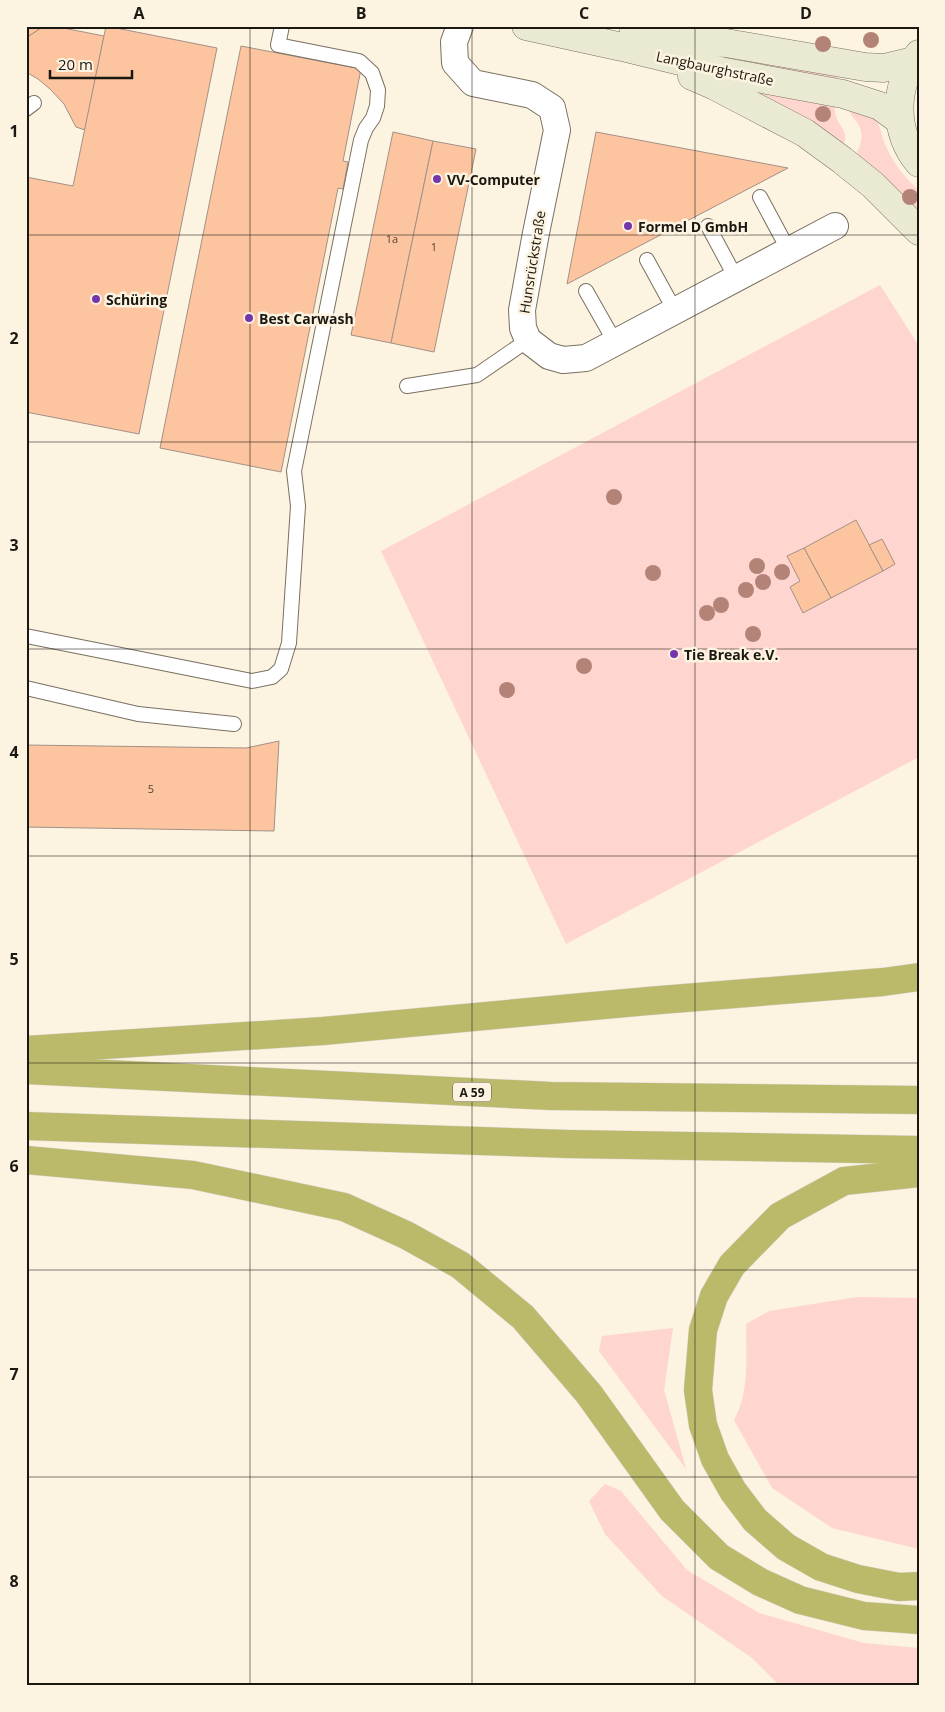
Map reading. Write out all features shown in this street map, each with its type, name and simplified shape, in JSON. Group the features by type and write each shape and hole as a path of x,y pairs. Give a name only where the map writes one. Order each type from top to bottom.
{"highway":[{"path":"26,1050 323,1032 658,1000 919,979"},
{"name":"A 59","path":"26,1070 551,1096 919,1100"},
{"path":"26,1126 568,1144 919,1150"},
{"path":"26,1160 193,1175 344,1207 406,1235 460,1265 522,1317 589,1394 672,1510 719,1557 760,1582 800,1600 864,1616 919,1620"},
{"path":"919,1173 844,1181 780,1216 732,1265 714,1296 703,1330 698,1390 703,1425 715,1459 733,1491 761,1526 786,1547 821,1567 858,1579 899,1587 919,1586"}],"main road":[{"name":"Langbaurghstraße","path":"526,26 618,37 726,43 864,67 884,68 916,57"},
{"name":"Langbaurghstraße","path":"618,37 725,72 843,94 880,106 899,120"},
{"path":"618,37 805,133 872,185 919,231"},
{"path":"916,57 904,79 899,99 899,120 905,142 919,163"}],"street":[{"name":"Hunsrückstraße","path":"460,26 454,42 455,63 473,83 532,95 552,108 556,118 557,130 522,310 523,328 528,340"},
{"path":"528,340 556,359 586,358 835,226"}],"lane":[{"path":"26,636 252,681 272,677 281,668 289,643 298,506 294,471 360,140 377,106 378,90 372,73 359,61 278,45 282,26"},
{"path":"760,197 789,251"},
{"path":"708,226 736,278"},
{"path":"647,260 674,311"},
{"path":"586,291 616,342"},
{"path":"407,386 477,375 528,340"},
{"path":"26,688 138,714 234,724"}],"shaded area":[{"path":"684,50 838,74 836,85"},
{"path":"755,91 836,102 835,115 845,135 842,146 797,114"},
{"path":"849,110 870,116 877,122 894,162 908,180 919,190 919,217 855,156 861,143 861,130"},
{"name":"Tie Break e.V.","path":"880,285 919,346 919,757 566,944 381,551"},
{"path":"857,1297 919,1298 919,1549 832,1528 772,1488 734,1420 743,1397 745,1385 746,1324 769,1311"},
{"path":"673,1328 664,1390 686,1469 599,1351 602,1336"},
{"path":"605,1484 621,1491 687,1570 759,1613 864,1643 919,1648 919,1686 780,1686 752,1658 662,1596 605,1534 589,1501"}],"building":[{"path":"26,26 44,26 26,38"},
{"path":"44,26 104,36 85,130 76,127 64,104 50,89 26,72 26,38"},
{"name":"Schüring","path":"106,26 217,48 139,434 26,412 26,177 73,186"},
{"name":"Best Carwash","path":"241,46 361,69 343,161 348,162 343,189 338,188 281,472 160,448"},
{"path":"393,132 433,141 391,343 351,335"},
{"name":"Formel D GmbH","path":"596,132 788,168 567,284"},
{"path":"433,141 476,149 434,352 391,343"},
{"path":"856,520 883,571 831,598 804,548"},
{"path":"882,539 895,564 883,571 869,545"},
{"path":"804,548 831,598 803,613 790,587 800,581 787,556"},
{"path":"279,741 274,831 26,827 26,745 246,748"}],"place":[{"name":"VV-Computer","path":"437,179"},
{"name":"Formel D GmbH","path":"628,226"},
{"name":"Schüring","path":"96,299"},
{"name":"Best Carwash","path":"249,318"},
{"name":"Tie Break e.V.","path":"674,654"}]}
